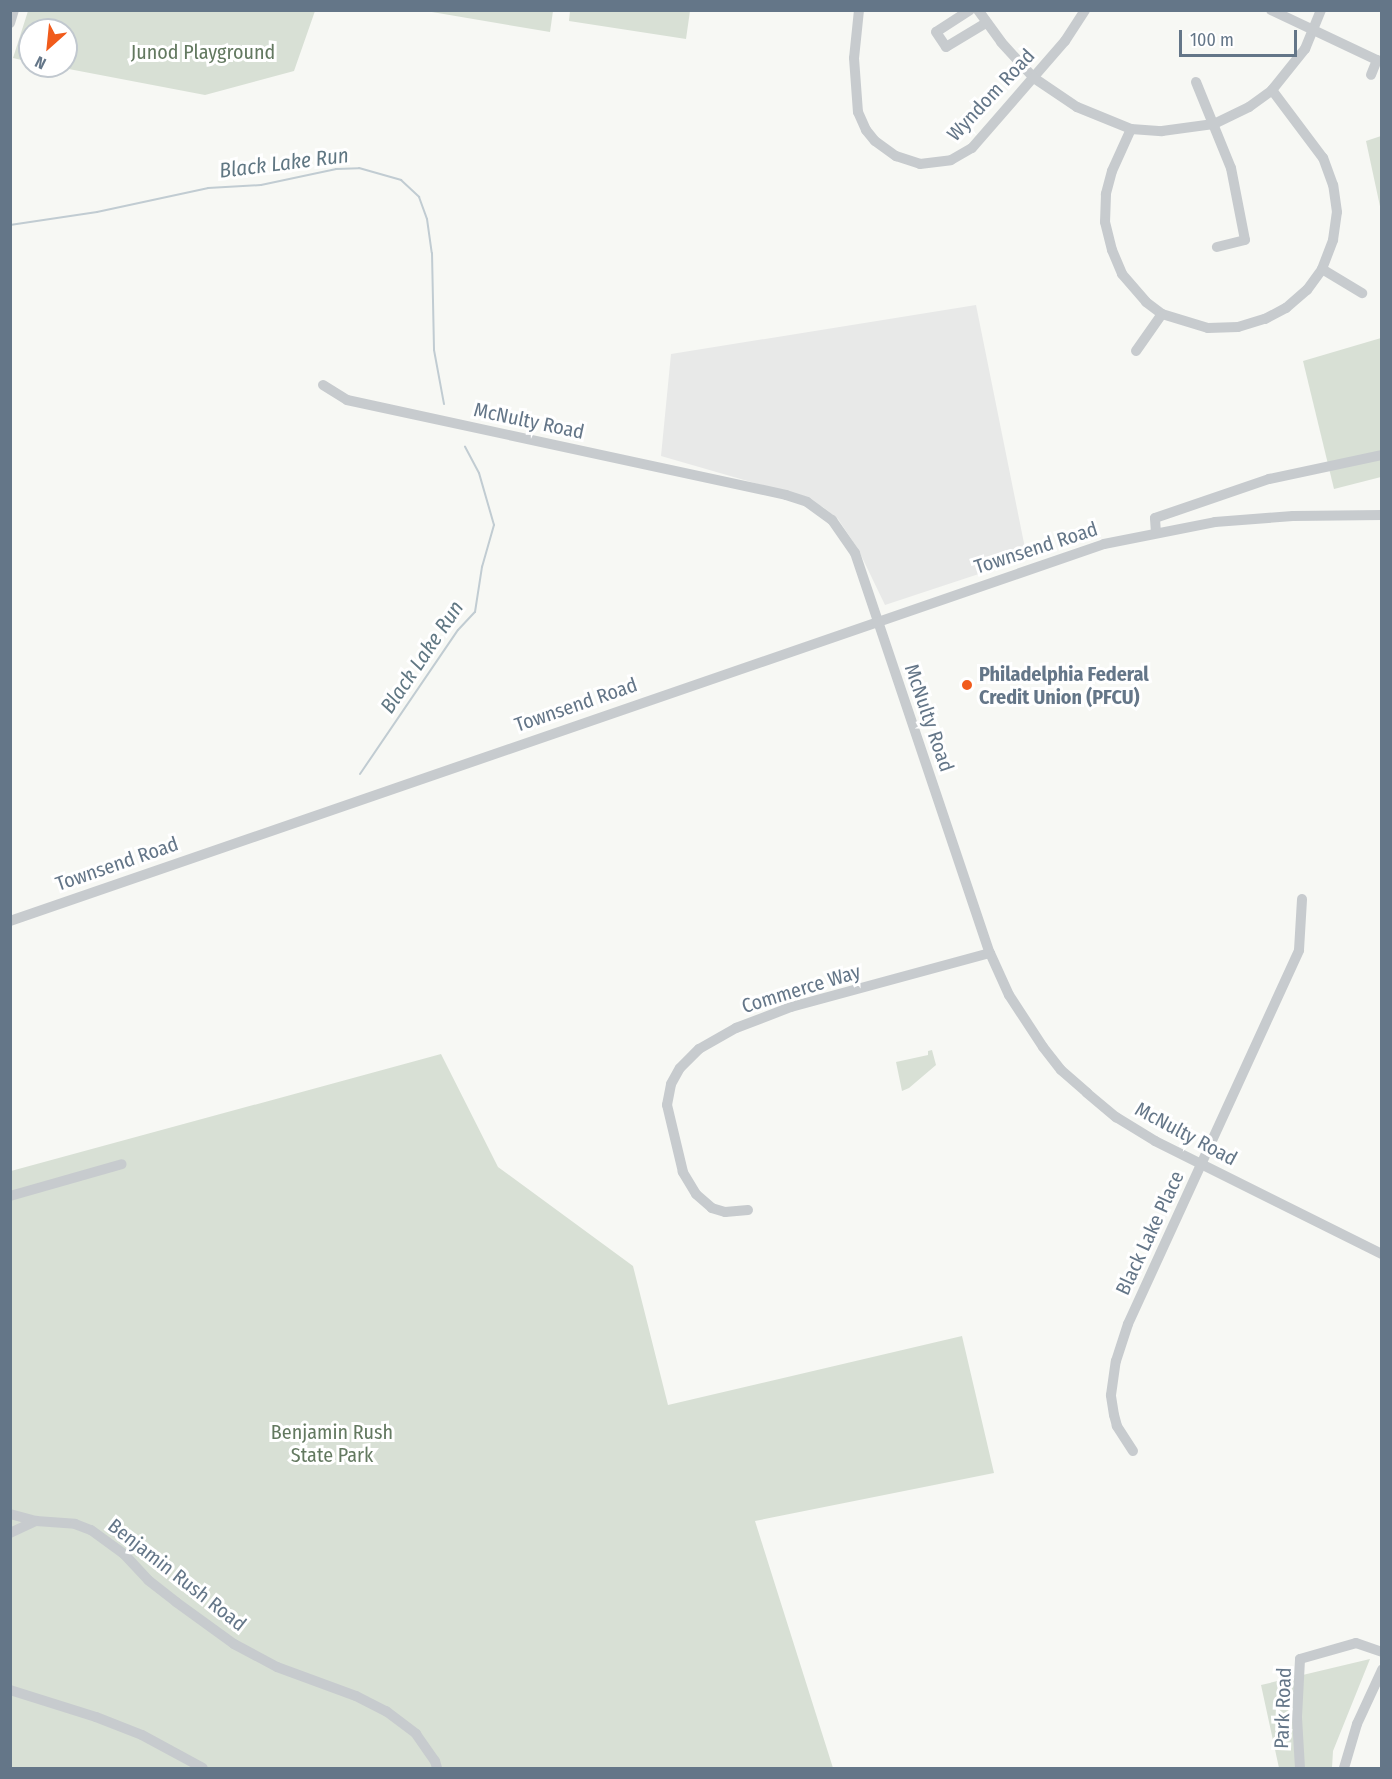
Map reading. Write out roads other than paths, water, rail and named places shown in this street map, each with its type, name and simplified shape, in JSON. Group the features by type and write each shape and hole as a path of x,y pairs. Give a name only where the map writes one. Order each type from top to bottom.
{"street":[{"path":"10,23 14,10"},
{"name":"Wyndom Road","path":"859,10 854,58 858,112 871,137 896,156 921,164 951,160 972,148 1070,35 1085,10"},
{"path":"970,10 936,32 946,47 986,23"},
{"path":"978,10 986,23 1034,78 1077,107 1131,129 1162,131 1214,124 1249,107 1272,90 1294,66 1314,31 1321,10"},
{"path":"1271,10 1377,60 1371,75"},
{"path":"1196,81 1231,168 1245,240 1217,247"},
{"path":"1131,129 1112,171 1106,194 1104,222 1122,274 1146,303 1162,314 1208,328 1238,327 1265,319 1286,308 1307,290 1322,269 1333,240 1337,212 1333,185 1323,158 1272,90"},
{"path":"1322,269 1362,293"},
{"path":"1136,351 1162,314"},
{"name":"McNulty Road","path":"323,385 340,398 355,402 699,476 807,502 832,520 855,553 876,621 990,953 1009,995 1061,1070 1116,1117 1155,1141 1382,1254"},
{"path":"1156,533 1155,518 1269,479 1382,455"},
{"name":"Townsend Road","path":"10,921 1104,544 1237,520 1382,514"},
{"name":"Black Lake Place","path":"1133,1451 1117,1426 1114,1415 1111,1395 1116,1361 1128,1324 1299,950 1302,899"},
{"name":"Commerce Way","path":"748,1210 725,1212 712,1208 696,1194 683,1172 667,1105 671,1084 680,1068 699,1048 736,1028 791,1007 990,953"},
{"path":"10,1196 122,1164"},
{"name":"Benjamin Rush Road","path":"10,1514 36,1521 75,1524 91,1530 124,1554 148,1580 234,1644 277,1667 356,1696 386,1711 416,1734 435,1761 437,1768"},
{"name":"Benjamin Rush Road","path":"10,1533 36,1521"},
{"name":"Park Road","path":"1300,1768 1297,1717 1300,1659 1356,1643 1382,1652"},
{"path":"1344,1768 1357,1724 1382,1670"},
{"path":"10,1690 96,1717 142,1735 203,1768"}],"waterway":[{"name":"Black Lake Run","path":"10,225 97,212 208,188 261,185 336,169 359,168 401,180 419,197 427,219 432,253 434,350 444,404"},
{"name":"Black Lake Run","path":"360,774 458,630 475,612 482,567 494,525 479,473 465,447"}],"place":[{"name":"Philadelphia Federal Credit Union (PFCU)","path":"967,685"}],"park label":[{"name":"Junod Playground","path":"203,52"},
{"name":"Benjamin Rush State Park","path":"332,1444"}]}
